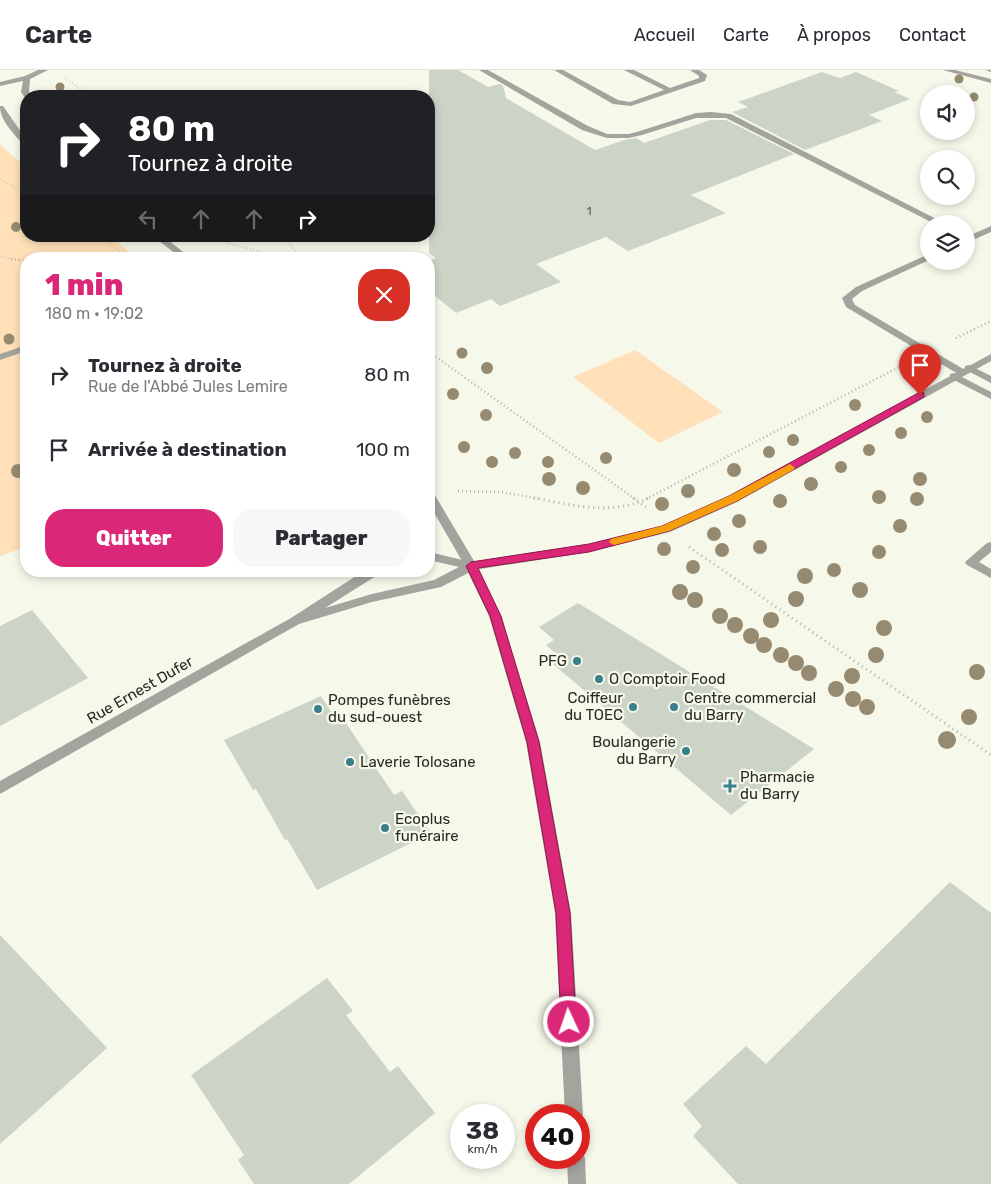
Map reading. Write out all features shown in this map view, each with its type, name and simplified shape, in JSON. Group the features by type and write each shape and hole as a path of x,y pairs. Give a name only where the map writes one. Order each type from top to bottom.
{"street":[{"path":"0,84 27,78 44,70"},
{"path":"483,70 584,128 600,135 614,137 633,135 690,115 703,113 728,116 924,215"},
{"path":"558,70 616,102 631,104 702,79 703,74 694,70"},
{"path":"628,70 671,91"},
{"path":"948,70 991,80"},
{"path":"26,90 27,78"},
{"path":"0,108 20,136"},
{"path":"975,235 991,229"},
{"path":"165,242 179,252"},
{"path":"920,261 859,289 846,298 851,307 962,372 991,396"},
{"path":"0,357 20,350"},
{"path":"435,557 471,566 589,548 666,529 733,499 991,357"},
{"path":"962,372 991,380"},
{"path":"435,505 471,566 496,616 533,742 563,913 573,1104"},
{"path":"991,546 971,562 991,574"},
{"name":"Rue Ernest Dufer","path":"296,620 372,598 437,584 471,566"},
{"name":"Rue Ernest Dufer","path":"0,788 296,620 364,577"},
{"path":"576,1169 577,1184"}],"path":[{"path":"59,74 82,90"},
{"path":"0,179 20,191"},
{"path":"108,242 120,252"},
{"path":"227,243 261,252"},
{"path":"0,257 20,260"},
{"path":"457,491 500,492 590,508 617,507 641,502 991,320"},
{"path":"435,356 641,502"},
{"path":"684,544 991,755"}],"shaded area":[{"path":"0,145 20,162 20,242 117,242 129,252 20,252 20,549 0,556"},
{"path":"635,350 723,412 659,443 573,377"}],"building":[{"path":"429,70 458,70 488,87 500,84 503,86 506,98 595,150 636,138 644,143 710,120 726,120 794,154 691,195 726,213 628,251 606,237 536,264 561,282 500,306 491,299 456,313 435,296 436,258 435,252 429,252 429,242 435,242 435,90 429,90"},
{"path":"822,72 840,78 856,72 899,91 894,92 910,99 869,115 882,121 805,150 732,112 748,107 738,102"},
{"name":"Centre commercial du Barry","path":"578,603 814,749 731,815 553,664 562,659 546,645 554,640 539,627"},
{"path":"32,610 88,678 0,726 0,626"},
{"path":"321,696 332,713 338,711 394,795 402,791 431,833 317,890 287,839 285,840 256,789 253,790 224,740"},
{"path":"950,882 991,913 991,1184 738,1184 693,1136 702,1126 683,1104 746,1046 766,1064"},
{"path":"0,935 107,1048 0,1144"},
{"path":"327,978 353,1011 346,1015 390,1072 398,1066 435,1113 349,1184 254,1184 238,1160 244,1155 191,1075"}],"slow traffic":[{"path":"614,542 666,529 733,499 790,468"}],"place":[{"name":"PFG","path":"577,661"},
{"name":"O Comptoir Food","path":"599,679"},
{"name":"Coiffeur du TOEC","path":"633,707"},
{"name":"Centre commercial du Barry","path":"674,707"},
{"name":"Pompes funèbres du sud-ouest","path":"318,709"},
{"name":"Boulangerie du Barry","path":"686,751"},
{"name":"Laverie Tolosane","path":"350,762"},
{"name":"Pharmacie du Barry","path":"730,786"},
{"name":"Ecoplus funéraire","path":"385,828"}],"route":[{"path":"569,1022 563,913 533,742 496,616 471,566 589,548 666,529 733,499 920,395"}]}
